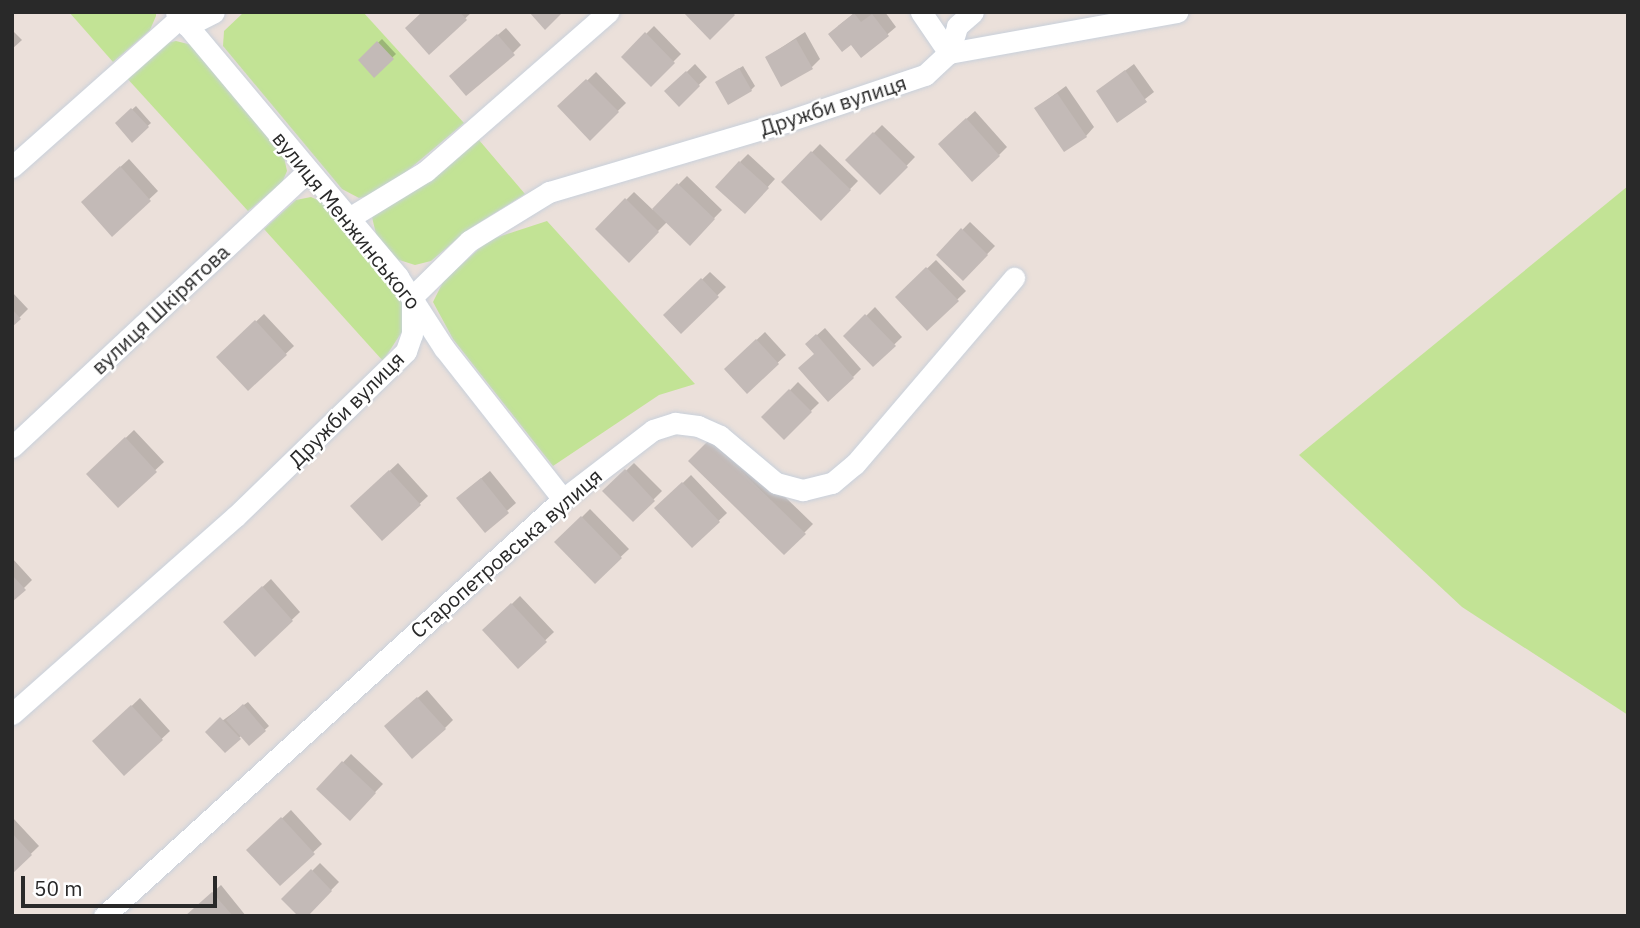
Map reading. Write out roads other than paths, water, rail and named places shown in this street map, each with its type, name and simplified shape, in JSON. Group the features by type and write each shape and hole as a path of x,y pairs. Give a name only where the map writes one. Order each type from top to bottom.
{"street":[{"path":"12,167 181,19 214,12"},
{"path":"349,218 426,171 608,12"},
{"path":"921,12 949,53 1177,12"},
{"name":"Дружби вулиця","path":"12,714 235,517 406,351 412,334 412,297 469,241 549,192 785,122 925,75 949,53 957,26 972,12"},
{"name":"вулиця Менжинського","path":"181,19 412,297 444,348 563,499"},
{"name":"вулиця Шкірятова","path":"12,447 307,172"},
{"name":"Старопетровська вулиця","path":"104,916 563,499 653,430 675,424 698,425 720,436 776,483 803,490 832,484 855,464 1014,278"}]}
